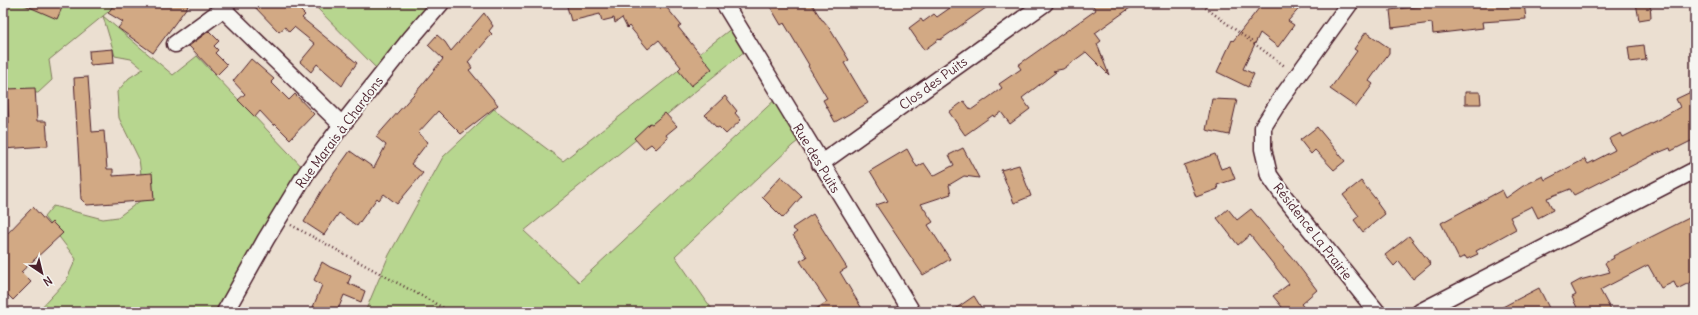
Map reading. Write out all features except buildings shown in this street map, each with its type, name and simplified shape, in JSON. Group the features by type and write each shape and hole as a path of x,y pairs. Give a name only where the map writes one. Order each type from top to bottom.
{"street":[{"name":"Rue Marais à Chardons","path":"225,312 278,218 307,172 410,38 441,3"},
{"name":"Rue des Puits","path":"724,3 820,164 912,312"},
{"name":"Clos des Puits","path":"820,164 1045,3"},
{"name":"Résidence La Prairie","path":"1350,3 1280,100 1263,127 1263,149 1269,174 1286,199 1376,312"},
{"path":"175,44 226,6 342,125"},
{"path":"1420,312 1695,170"}],"path":[{"path":"1199,3 1298,75"},
{"path":"278,218 380,275 451,312"}],"green space":[{"path":"3,3 119,3 49,60 52,80 38,93 7,91 3,103"},
{"path":"312,3 441,3 382,74"},
{"path":"103,16 173,75 197,56 307,172 225,312 37,312 66,281 76,259 44,217 53,206 103,219 118,217 144,198 139,159 119,118 117,92 129,78 143,69 131,59 115,56"},
{"path":"737,24 751,46 524,231 579,282 780,95 805,136 793,145 675,256 714,312 365,312 389,255 443,157 494,109 563,161"}]}
